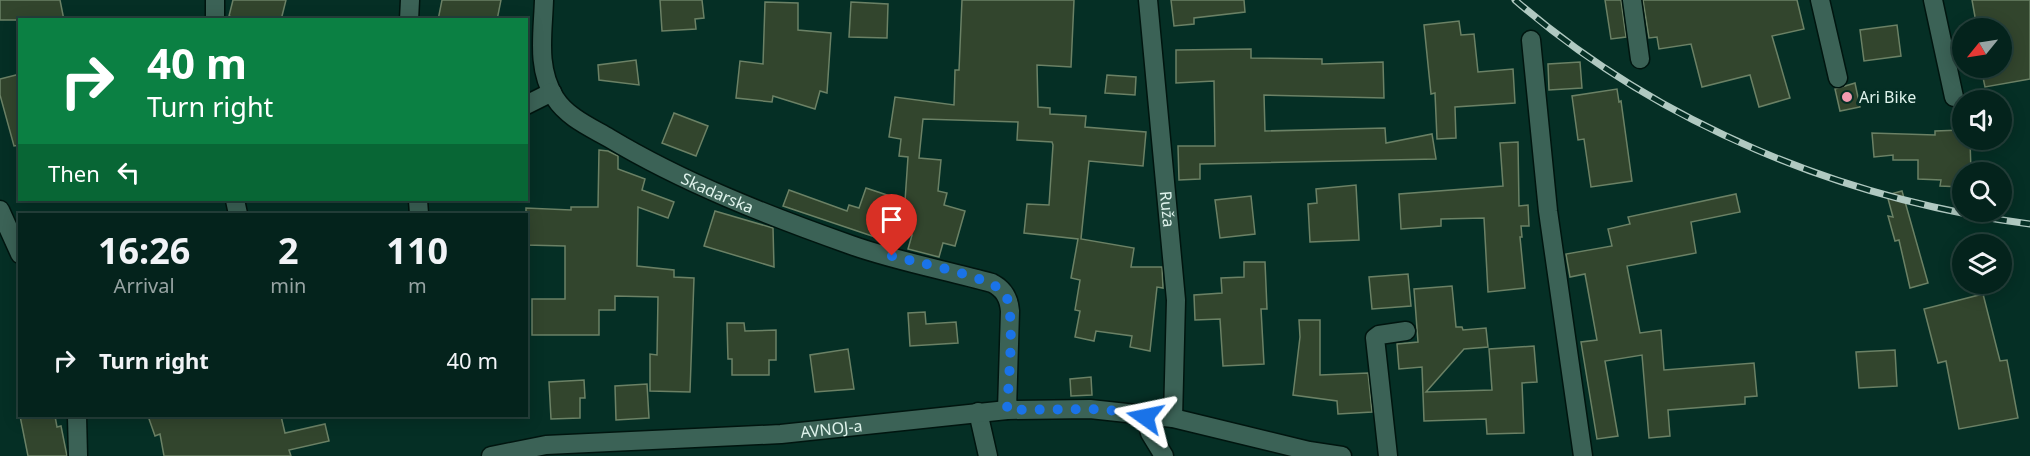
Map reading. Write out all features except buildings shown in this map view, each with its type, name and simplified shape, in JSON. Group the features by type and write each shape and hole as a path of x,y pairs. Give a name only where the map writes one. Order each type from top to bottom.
{"street":[{"path":"215,0 215,18"},
{"path":"409,18 410,0"},
{"name":"Skadarska","path":"544,0 542,59 552,92 572,116 628,149 729,198 852,245 992,283 1006,295 1011,311 1007,410"},
{"name":"Ruža","path":"1148,0 1176,300 1173,418"},
{"path":"1632,0 1640,59"},
{"path":"1820,0 1838,78"},
{"path":"1933,0 1952,90"},
{"path":"1531,40 1548,211 1582,456"},
{"path":"528,104 552,92"},
{"path":"0,210 18,250"},
{"path":"1388,456 1375,338 1379,335 1406,331"},
{"name":"AVNOJ-a","path":"491,456 546,445 781,434 978,412 1090,409 1145,413 1173,418 1309,451 1342,456"},
{"path":"978,412 988,456"},
{"path":"1145,413 1150,433 1164,456"},
{"path":"77,417 78,456"}],"railway":[{"path":"1515,0 1571,44 1630,84 1691,119 1756,150 1823,175 1891,196 1960,213 2030,224"}],"place":[{"name":"Ari Bike","path":"1847,97"}],"route":[{"path":"892,256 992,283 1006,295 1011,311 1007,410 1090,409 1145,413 1145,417"}]}
